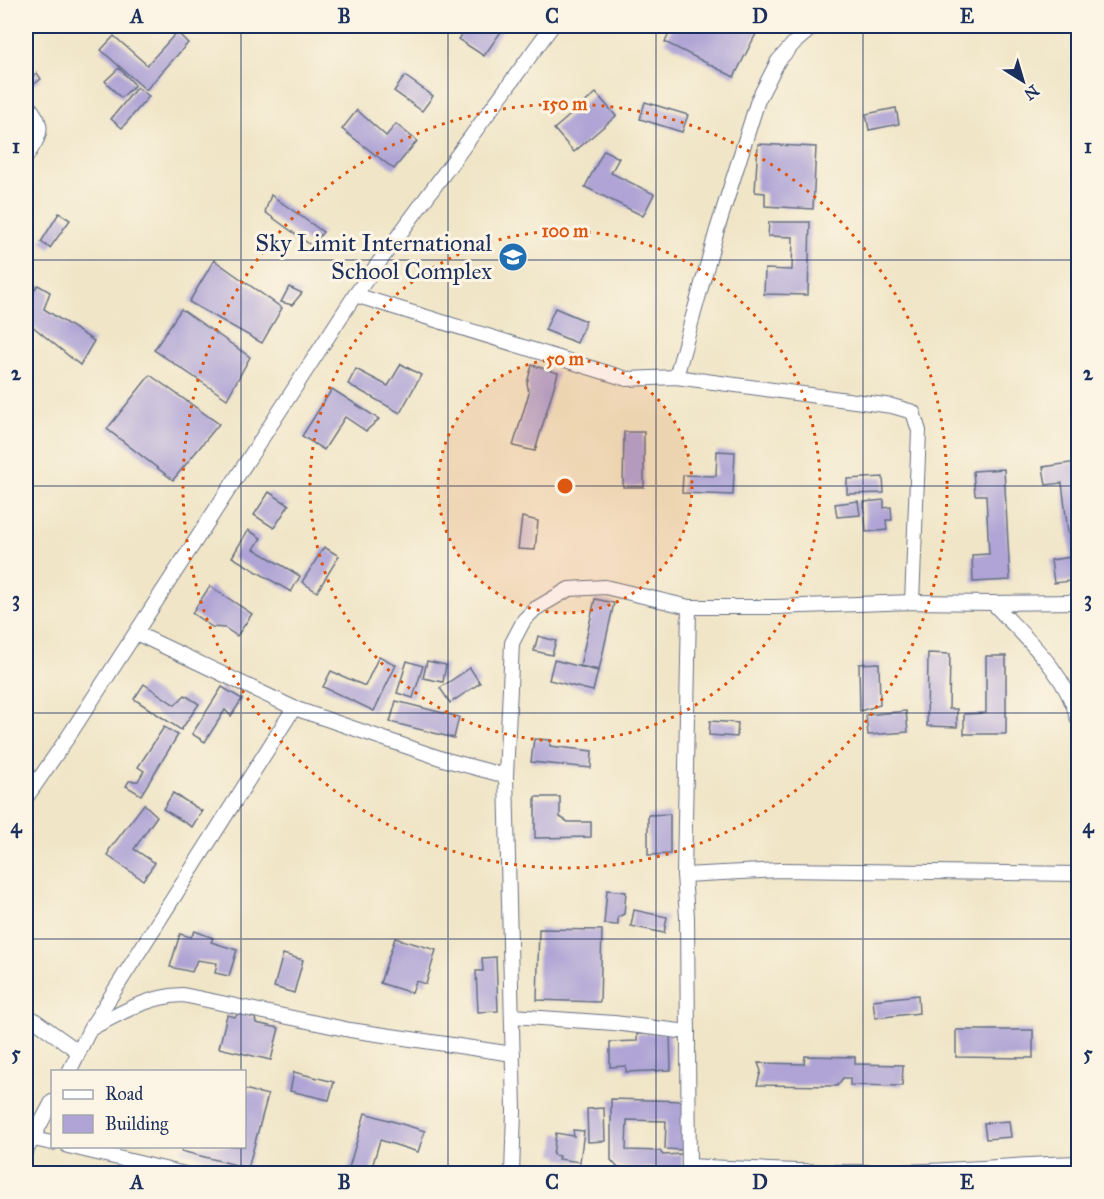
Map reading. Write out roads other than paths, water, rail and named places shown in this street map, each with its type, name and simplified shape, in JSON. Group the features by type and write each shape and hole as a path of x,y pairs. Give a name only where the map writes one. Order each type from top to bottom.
{"street":[{"path":"26,798 355,295 552,26"},
{"path":"676,377 717,230 758,100 778,61 814,26"},
{"path":"26,102 37,117 39,137 26,157"},
{"path":"355,295 627,379 676,377 892,406 913,412 919,431 912,602"},
{"path":"512,1173 514,1111 506,776 512,643 525,620 535,609 569,589 605,587 689,607 776,607 912,602 1078,602"},
{"path":"993,603 1060,676 1078,720"},
{"path":"689,607 684,875 687,917 689,1170 839,1173 1078,1163"},
{"path":"136,633 294,708 443,759 506,776"},
{"path":"70,1070 90,1029 294,708"},
{"path":"684,875 780,870 1078,874"},
{"path":"90,1029 148,1000 183,995 350,1030 513,1054"},
{"path":"26,1014 79,1052"},
{"path":"512,1016 614,1023 688,1032"},
{"path":"26,1151 51,1104"},
{"path":"33,1138 51,1143"},
{"path":"77,1148 185,1173"}],"place":[{"name":"Sky Limit International School Complex","path":"513,257"}]}
